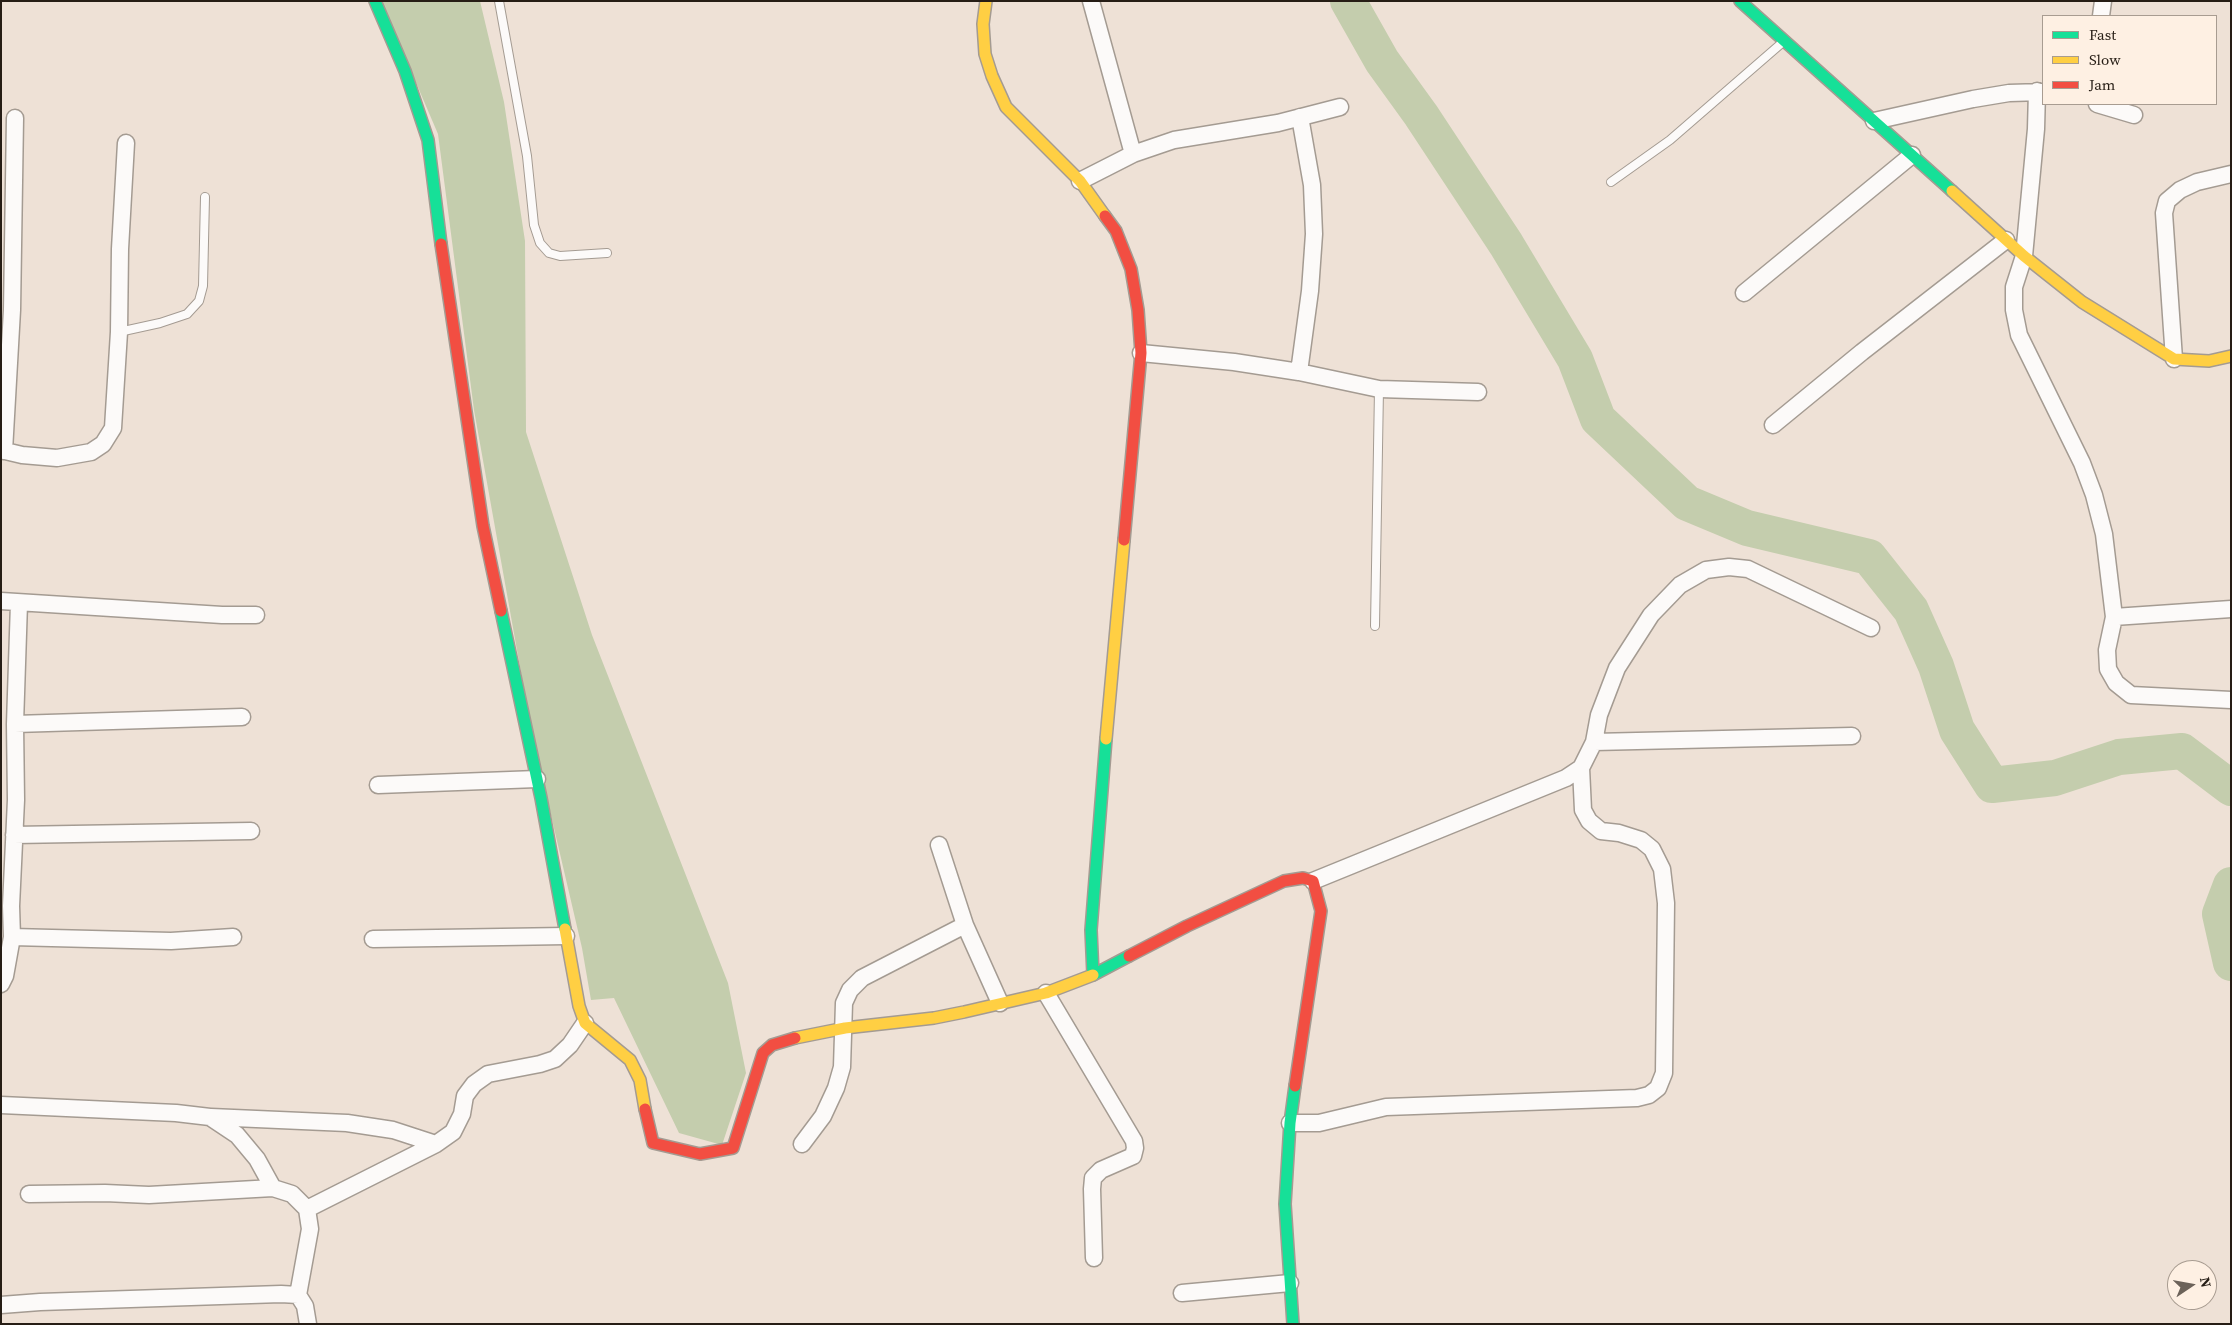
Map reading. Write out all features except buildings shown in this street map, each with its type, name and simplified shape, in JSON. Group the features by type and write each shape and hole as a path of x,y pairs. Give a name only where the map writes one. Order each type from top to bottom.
{"street":[{"path":"375,1 405,71 428,140 438,221 484,526 537,780 579,1006 585,1023 630,1060 640,1080 646,1120 653,1143 700,1154 732,1148 762,1053 772,1045 788,1039 845,1028 934,1018 1046,993 1093,975 1187,926 1284,881 1303,878 1313,881 1566,778 1581,768"},
{"path":"986,1 983,24 985,54 992,76 1006,107 1080,181 1116,231 1131,269 1138,310 1141,353 1108,709 1091,930 1093,975"},
{"path":"1092,1 1133,154"},
{"path":"1741,2 1760,1"},
{"path":"2101,15 2103,1"},
{"path":"1741,2 2024,256 2082,302 2174,359 2209,361 2231,356"},
{"path":"1874,121 1973,99 2009,93 2040,92 2024,256 2014,287 2014,310 2019,335 2082,463 2094,495 2104,534 2114,617 2107,650 2108,669 2116,683 2131,695 2231,700"},
{"path":"2100,105 2134,115"},
{"path":"1080,181 1133,154 1174,140 1278,123 1340,107"},
{"path":"1299,372 1310,291 1314,234 1312,185 1300,117"},
{"path":"15,118 3,450 22,455 57,458 91,452 103,444 114,428 119,332 120,249 126,143"},
{"path":"1744,293 1912,155"},
{"path":"2174,359 2164,213 2167,200 2180,190 2197,182 2231,174"},
{"path":"1774,425 1862,352 2006,240"},
{"path":"1141,353 1234,362 1299,372 1379,390 1478,392"},
{"path":"1290,1123 1319,1123 1386,1107 1638,1098 1649,1095 1658,1088 1664,1073 1666,903 1662,869 1652,849 1641,840 1620,833 1602,832 1588,821 1583,810 1581,768 1594,742 1599,714 1617,668 1651,615 1680,585 1706,570 1729,566 1748,569 1872,628"},
{"path":"1,601 222,615 256,615"},
{"path":"1,984 6,976 12,937 6,905 14,835 9,799 15,724 19,603"},
{"path":"2114,617 2231,609"},
{"path":"15,724 106,723 242,717"},
{"path":"1594,742 1852,736"},
{"path":"378,786 537,780"},
{"path":"14,835 251,831"},
{"path":"939,845 964,925 1000,1003"},
{"path":"1293,1324 1285,1204 1290,1123 1321,911 1313,881"},
{"path":"802,1144 823,1116 836,1088 842,1067 845,1028 844,1003 850,990 862,978 964,925"},
{"path":"373,939 566,936"},
{"path":"12,937 171,940 233,937"},
{"path":"1046,993 1134,1141 1133,1156 1101,1170 1094,1178 1092,1189 1094,1258"},
{"path":"307,1209 436,1144 454,1132 462,1114 465,1096 474,1084 488,1074 540,1064 555,1059 570,1045 585,1023"},
{"path":"1,1105 347,1123 393,1130 436,1144"},
{"path":"210,1117 238,1135 257,1159 274,1188"},
{"path":"29,1194 149,1195 274,1188 292,1194 307,1209 310,1229 298,1295 305,1306 308,1324"},
{"path":"1182,1293 1290,1283"},
{"path":"1,1305 191,1296 298,1295"}],"lane":[{"path":"499,1 527,156 534,225 540,243 549,253 560,256 606,252"},
{"path":"1611,182 1670,140 1784,41"},
{"path":"119,332 160,323 187,314 199,301 203,286 205,196"},
{"path":"1375,626 1379,390"}],"shaded area":[{"path":"381,1 480,1 504,102 525,241 526,432 592,635 728,983 746,1073 722,1145 679,1133 614,998 591,1000 582,948 532,734 474,410 438,134"}],"waterway":[{"path":"1348,1 1382,61 1421,115 1506,244 1575,359 1598,419 1687,503 1747,528 1869,557 1911,610 1936,666 1957,730 1992,785 2055,778 2119,757 2182,751 2231,788"},
{"path":"2231,885 2220,914 2231,963"}],"traffic: fast":[{"path":"375,1 405,71 428,140 441,244"},
{"path":"1740,1 1952,191"},
{"path":"501,611 541,798 565,929"},
{"path":"1106,739 1091,930 1093,975 1129,956"},
{"path":"1293,1324 1285,1204 1290,1123 1295,1086"}],"traffic: slow":[{"path":"986,1 983,24 985,54 992,76 1006,107 1080,181 1105,216"},
{"path":"1952,191 2024,256 2082,302 2174,359 2209,361 2231,356"},
{"path":"1106,739 1124,540"},
{"path":"565,929 579,1006 585,1023 630,1060 640,1080 645,1109"},
{"path":"795,1038 845,1028 934,1018 964,1012 1046,993 1093,975"}],"traffic: jam":[{"path":"1105,216 1116,231 1131,269 1138,310 1141,353 1124,540"},
{"path":"441,244 483,526 501,611"},
{"path":"1129,956 1187,926 1284,881 1303,878 1313,881 1321,911 1295,1086"},
{"path":"645,1109 653,1143 700,1154 733,1148 763,1053 772,1045 795,1038"}]}
